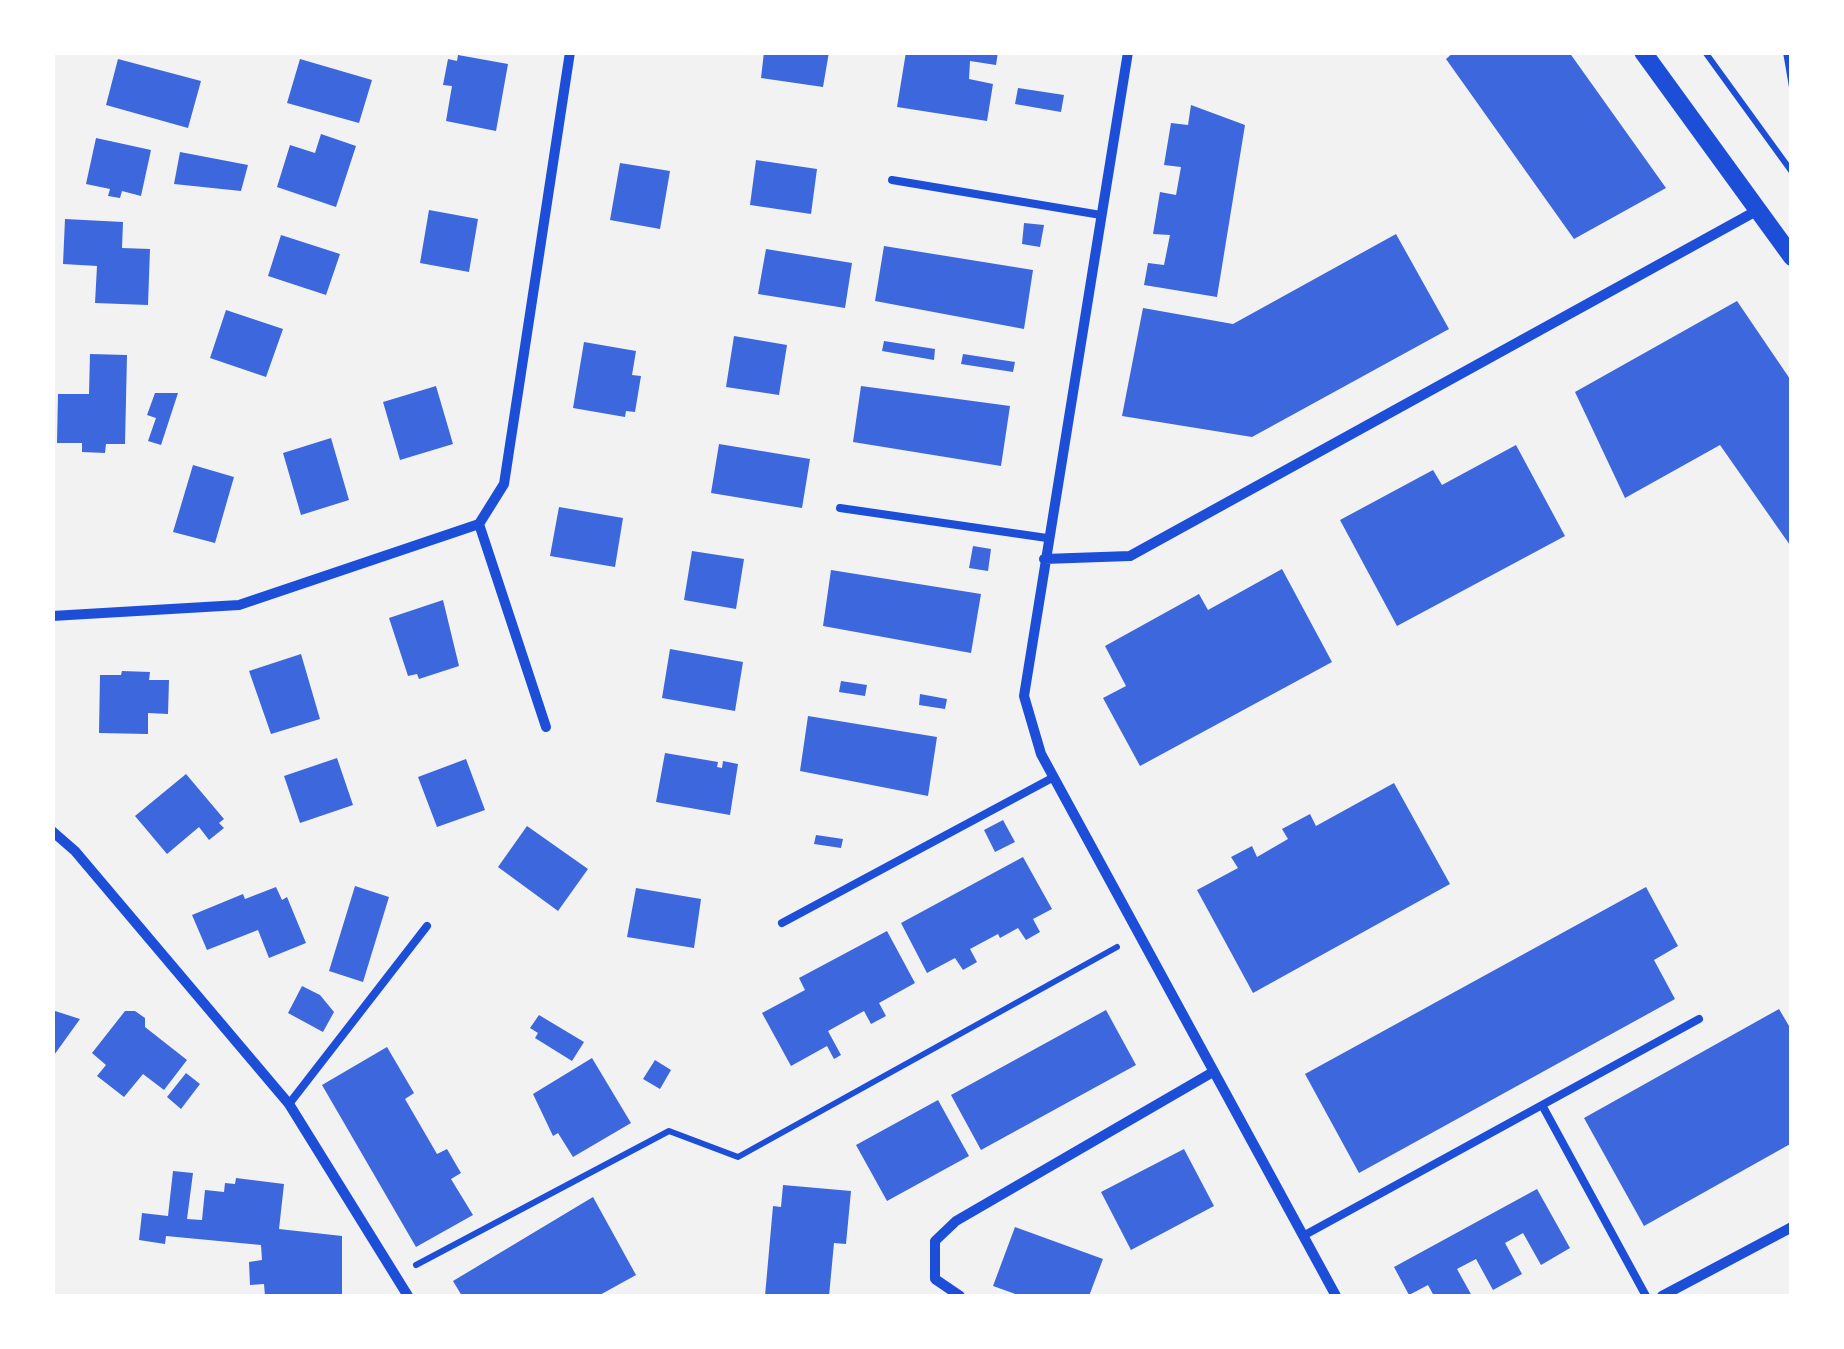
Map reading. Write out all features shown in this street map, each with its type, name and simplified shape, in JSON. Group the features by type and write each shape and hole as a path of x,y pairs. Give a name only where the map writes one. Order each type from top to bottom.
{"street":[{"path":"52,616 239,605 479,524 504,484 570,52"},
{"path":"1128,52 1024,696 1041,754 1336,1296"},
{"path":"1643,52 1792,257"},
{"path":"1044,559 1130,556 1758,210"},
{"path":"479,524 546,727"},
{"path":"52,830 75,851 289,1104 408,1296"},
{"path":"960,1296 935,1279 935,1241 956,1222 1213,1072"},
{"path":"1662,1296 1792,1227"}],"lane":[{"path":"892,180 1101,215"},
{"path":"840,508 1048,538"},
{"path":"782,922 1054,778"},
{"path":"289,1104 426,926"},
{"path":"1303,1236 1699,1019"},
{"path":"1542,1105 1646,1296"}],"path":[{"path":"1706,52 1792,172"},
{"path":"1786,52 1792,86"},
{"path":"397,1275 670,1131 738,1156 1138,935"}],"building":[{"path":"764,52 829,52 823,87 761,78"},
{"path":"906,52 998,52 996,65 970,61 969,79 993,84 987,121 897,107"},
{"path":"1454,52 1569,52 1666,188 1574,239 1446,59"},
{"path":"458,55 508,64 496,131 446,121 452,86 443,85 448,59 457,61"},
{"path":"118,59 201,81 188,128 106,105"},
{"path":"300,59 372,80 359,123 287,103"},
{"path":"1018,88 1064,95 1061,112 1015,104"},
{"path":"1191,105 1245,125 1217,297 1144,285 1148,263 1164,265 1170,235 1153,234 1160,192 1176,195 1181,167 1164,165 1171,123 1188,125"},
{"path":"321,134 356,146 336,207 277,187 290,145 315,153"},
{"path":"96,138 151,150 141,196 122,191 120,198 108,196 110,189 86,184"},
{"path":"180,152 248,165 241,191 174,184"},
{"path":"756,160 817,169 811,214 750,205"},
{"path":"620,163 670,171 660,229 610,220"},
{"path":"429,210 478,219 469,272 420,263"},
{"path":"65,219 123,222 122,248 150,249 148,305 95,303 97,266 63,264"},
{"path":"1024,223 1044,225 1040,247 1022,244"},
{"path":"1396,234 1449,329 1252,437 1122,416 1143,308 1233,324"},
{"path":"281,235 340,254 326,295 268,276"},
{"path":"884,246 1033,270 1024,329 875,301"},
{"path":"766,249 852,263 845,308 758,294"},
{"path":"1737,301 1792,382 1792,548 1720,445 1625,498 1575,392"},
{"path":"226,310 283,329 266,377 210,358"},
{"path":"734,336 787,345 779,395 726,387"},
{"path":"884,341 935,349 934,360 882,351"},
{"path":"584,342 636,351 632,375 641,376 635,412 626,411 625,417 573,408"},
{"path":"90,354 127,355 125,444 106,444 105,453 82,452 82,443 57,443 58,394 89,394"},
{"path":"963,354 1015,362 1013,372 961,364"},
{"path":"436,386 453,444 400,460 383,402"},
{"path":"861,386 1010,406 1001,466 853,442"},
{"path":"155,393 178,393 161,445 148,441 156,418 147,415"},
{"path":"331,438 349,500 301,515 283,453"},
{"path":"719,444 810,459 802,508 711,493"},
{"path":"1516,445 1565,536 1397,626 1340,520 1433,470 1442,485"},
{"path":"193,465 234,477 215,543 173,532"},
{"path":"559,507 623,518 615,567 550,556"},
{"path":"973,546 991,549 988,571 969,568"},
{"path":"692,551 744,559 736,609 684,600"},
{"path":"1282,569 1332,662 1140,766 1103,698 1126,686 1105,646 1199,594 1208,610"},
{"path":"831,570 981,594 971,653 823,626"},
{"path":"443,600 459,666 419,679 417,674 408,676 389,618"},
{"path":"670,649 743,662 735,711 662,698"},
{"path":"301,654 320,719 271,734 249,671"},
{"path":"122,671 150,672 149,680 169,680 168,714 148,713 148,734 99,733 100,675 121,675"},
{"path":"841,681 867,685 865,696 839,692"},
{"path":"920,694 947,699 945,709 919,705"},
{"path":"808,716 937,737 928,796 800,771"},
{"path":"665,753 718,762 717,767 722,768 723,761 738,764 730,815 656,802"},
{"path":"337,758 353,805 300,823 284,776"},
{"path":"466,759 485,810 437,827 418,777"},
{"path":"186,774 224,819 219,823 224,828 209,840 199,827 167,854 135,816"},
{"path":"1394,783 1450,884 1253,993 1197,890 1238,868 1231,857 1252,846 1257,857 1288,839 1282,829 1310,814 1316,826"},
{"path":"1003,820 1015,842 995,852 984,830"},
{"path":"527,826 588,869 558,911 498,867"},
{"path":"816,835 843,839 841,848 814,844"},
{"path":"1023,857 1052,909 1033,919 1040,932 1026,940 1018,928 1000,938 998,934 970,949 977,962 963,970 955,958 927,973 901,923"},
{"path":"355,886 389,897 363,982 329,971"},
{"path":"276,887 282,900 287,897 306,943 269,958 258,930 207,950 192,915 243,894 245,899"},
{"path":"1646,887 1678,946 1654,960 1675,999 1359,1173 1305,1074"},
{"path":"636,888 701,899 694,948 627,937"},
{"path":"887,931 915,983 879,1003 886,1016 871,1024 864,1011 828,1031 841,1055 834,1059 827,1046 791,1066 762,1013 805,990 799,978"},
{"path":"302,986 320,995 334,1012 323,1032 288,1013"},
{"path":"1779,1009 1792,1031 1792,1143 1644,1226 1584,1118"},
{"path":"52,1010 80,1019 52,1058"},
{"path":"1106,1010 1136,1065 981,1150 951,1095"},
{"path":"125,1011 135,1011 145,1018 145,1027 187,1060 164,1090 143,1074 124,1097 97,1076 106,1065 92,1053"},
{"path":"539,1015 584,1042 572,1061 535,1038 538,1033 530,1028"},
{"path":"387,1047 414,1093 405,1099 437,1154 447,1149 461,1173 451,1179 473,1215 416,1247 322,1085"},
{"path":"592,1058 631,1123 573,1157 558,1133 553,1136 533,1094"},
{"path":"655,1060 671,1070 660,1089 643,1079"},
{"path":"186,1073 200,1084 181,1109 167,1097"},
{"path":"938,1100 969,1156 887,1201 856,1145"},
{"path":"1184,1149 1214,1206 1131,1250 1101,1192"},
{"path":"173,1171 193,1173 187,1219 202,1220 205,1190 224,1192 225,1183 235,1184 236,1178 284,1184 279,1229 342,1236 342,1296 265,1296 264,1284 250,1285 249,1262 262,1260 261,1245 166,1236 165,1244 139,1240 142,1213 168,1216"},
{"path":"783,1185 851,1191 846,1244 834,1243 829,1296 765,1296 773,1206 781,1207"},
{"path":"1537,1189 1570,1248 1541,1265 1523,1233 1505,1243 1522,1274 1493,1290 1476,1259 1457,1269 1472,1296 1434,1296 1428,1285 1409,1295 1394,1267"},
{"path":"593,1197 636,1275 598,1296 462,1296 453,1281"},
{"path":"1015,1227 1103,1259 1089,1296 1021,1296 993,1286"}]}
